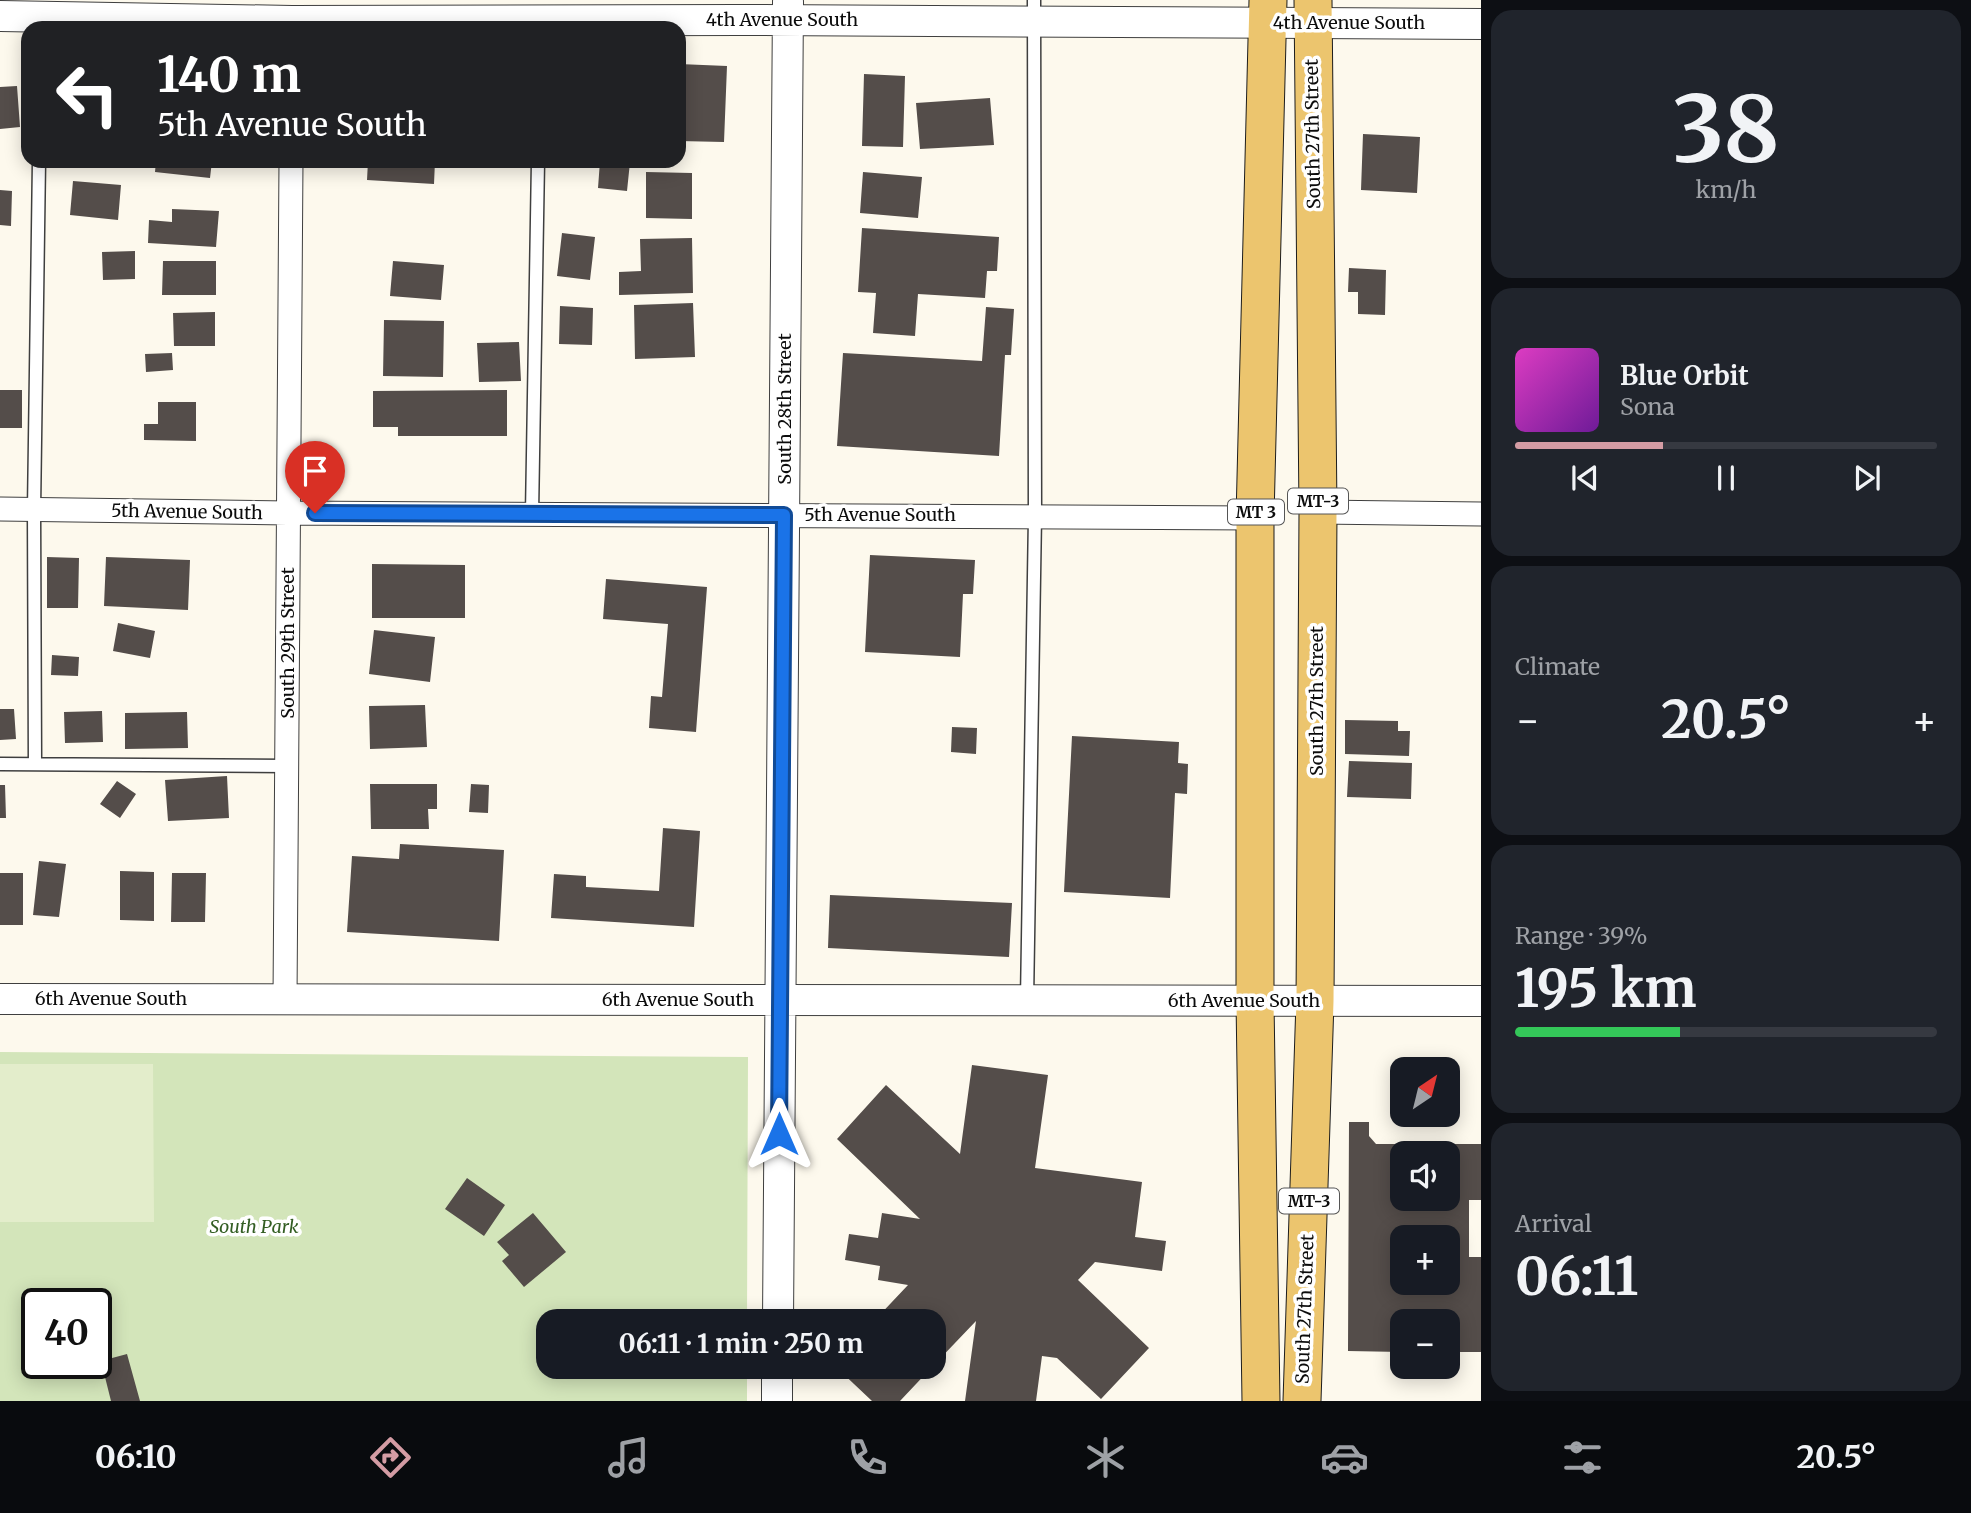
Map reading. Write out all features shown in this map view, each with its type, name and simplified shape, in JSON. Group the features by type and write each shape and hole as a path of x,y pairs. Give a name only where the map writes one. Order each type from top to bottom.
{"main road":[{"name":"South 27th Street","path":"1302,1401 1315,1001 1318,512 1312,11"},
{"name":"MT 3","path":"1261,1401 1255,1001 1255,518 1268,12"}],"street":[{"name":"4th Avenue South","path":"0,16 541,19 788,10 1312,11 1481,24"},
{"name":"South 28th Street","path":"778,1309 788,10"},
{"name":"South 29th Street","path":"285,999 291,168"},
{"name":"5th Avenue South","path":"0,509 1255,518"},
{"path":"1318,512 1481,514"},
{"name":"6th Avenue South","path":"0,999 1481,1002"},
{"path":"777,1379 777,1401"}],"lane":[{"path":"1027,1001 1035,516 1034,11"},
{"path":"35,764 34,510 38,168"},
{"path":"532,514 538,168"},
{"path":"0,764 287,766"}],"green space":[{"name":"South Park","path":"0,1052 748,1057 747,1309 536,1309 536,1379 747,1379 747,1401 0,1401"},
{"path":"0,1064 153,1064 154,1222 0,1222"}],"building":[{"path":"686,64 727,66 724,142 686,141"},
{"path":"864,74 905,76 903,147 862,146"},
{"path":"17,86 20,127 0,129 0,87"},
{"path":"990,98 994,145 920,149 916,103"},
{"path":"1363,134 1420,137 1417,193 1361,190"},
{"path":"155,168 211,168 210,178 155,172"},
{"path":"368,168 435,168 434,184 367,180"},
{"path":"599,168 629,168 627,191 598,188"},
{"path":"646,172 692,173 692,219 646,218"},
{"path":"863,172 922,177 918,218 860,213"},
{"path":"73,181 121,185 118,220 70,215"},
{"path":"0,190 12,191 11,226 0,225"},
{"path":"172,209 219,211 216,247 148,243 149,220 172,222"},
{"path":"862,228 999,237 997,271 987,271 985,298 918,294 915,336 873,333 876,293 858,292"},
{"path":"562,233 595,237 590,280 557,276"},
{"path":"692,238 693,293 619,295 619,272 641,271 640,239"},
{"path":"135,251 135,279 103,280 102,252"},
{"path":"163,261 216,261 216,295 162,295"},
{"path":"393,261 444,265 441,300 390,296"},
{"path":"1349,268 1386,270 1385,315 1358,314 1358,292 1348,292"},
{"path":"693,303 695,357 635,359 634,305"},
{"path":"560,306 593,308 592,345 559,344"},
{"path":"986,307 1014,309 1011,355 1005,355 999,456 837,446 843,353 982,361"},
{"path":"215,312 215,346 174,346 173,313"},
{"path":"384,320 444,321 443,377 383,376"},
{"path":"519,342 521,381 479,382 477,343"},
{"path":"172,353 173,370 146,372 145,354"},
{"path":"0,390 22,390 22,428 0,428"},
{"path":"507,390 507,436 398,436 398,427 373,427 373,391"},
{"path":"158,402 196,402 196,441 144,440 144,424 158,424"},
{"path":"870,555 975,560 973,594 963,594 960,657 865,652"},
{"path":"47,557 79,558 78,608 47,608"},
{"path":"106,557 190,560 188,610 104,606"},
{"path":"372,564 465,565 465,618 372,618"},
{"path":"606,579 707,587 696,732 649,728 651,696 662,697 668,624 603,619"},
{"path":"118,623 155,631 150,658 113,651"},
{"path":"374,630 435,637 430,682 369,674"},
{"path":"52,655 79,657 78,676 51,675"},
{"path":"425,705 427,747 370,749 369,706"},
{"path":"0,709 14,709 16,739 0,740"},
{"path":"102,711 103,742 65,743 64,712"},
{"path":"187,712 188,748 125,749 125,713"},
{"path":"1345,720 1398,721 1398,731 1410,731 1409,756 1345,754"},
{"path":"952,727 977,728 976,754 951,752"},
{"path":"1072,736 1179,742 1178,763 1188,764 1187,794 1175,793 1170,898 1064,892"},
{"path":"1349,761 1412,763 1411,799 1347,797"},
{"path":"227,776 229,818 168,821 165,780"},
{"path":"117,781 136,794 120,818 100,804"},
{"path":"370,784 437,784 437,809 428,809 429,829 371,829"},
{"path":"471,784 489,785 488,813 469,812"},
{"path":"0,785 5,785 6,818 0,818"},
{"path":"663,828 700,831 694,927 551,918 554,874 586,876 586,887 659,891"},
{"path":"400,844 504,850 499,941 347,932 352,856 399,859"},
{"path":"39,861 66,864 59,917 33,915"},
{"path":"120,871 154,872 154,921 120,920"},
{"path":"0,873 23,873 23,925 0,925"},
{"path":"172,873 206,873 205,922 171,922"},
{"path":"830,895 1012,903 1009,957 828,948"},
{"path":"972,1065 1048,1075 1035,1168 1142,1182 1135,1237 1166,1241 1162,1271 1095,1262 1078,1280 1149,1348 1101,1399 1057,1358 1042,1356 1036,1401 965,1401 976,1321 946,1352 946,1309 885,1309 908,1285 878,1280 880,1266 845,1260 849,1234 878,1238 882,1213 920,1219 837,1139 886,1085 960,1154"},
{"path":"1349,1122 1369,1122 1369,1136 1376,1144 1390,1144 1390,1211 1460,1211 1460,1144 1481,1144 1481,1200 1469,1200 1469,1257 1481,1257 1481,1352 1460,1352 1460,1309 1390,1309 1390,1352 1348,1351"},
{"path":"467,1178 505,1205 484,1236 445,1209"},
{"path":"533,1213 566,1252 524,1287 502,1261 509,1255 497,1242"},
{"path":"127,1354 140,1401 111,1401 106,1379 112,1379 112,1358"},
{"path":"849,1379 921,1379 900,1401 872,1401"}],"route":[{"path":"315,513 784,515 779,1134"}]}
